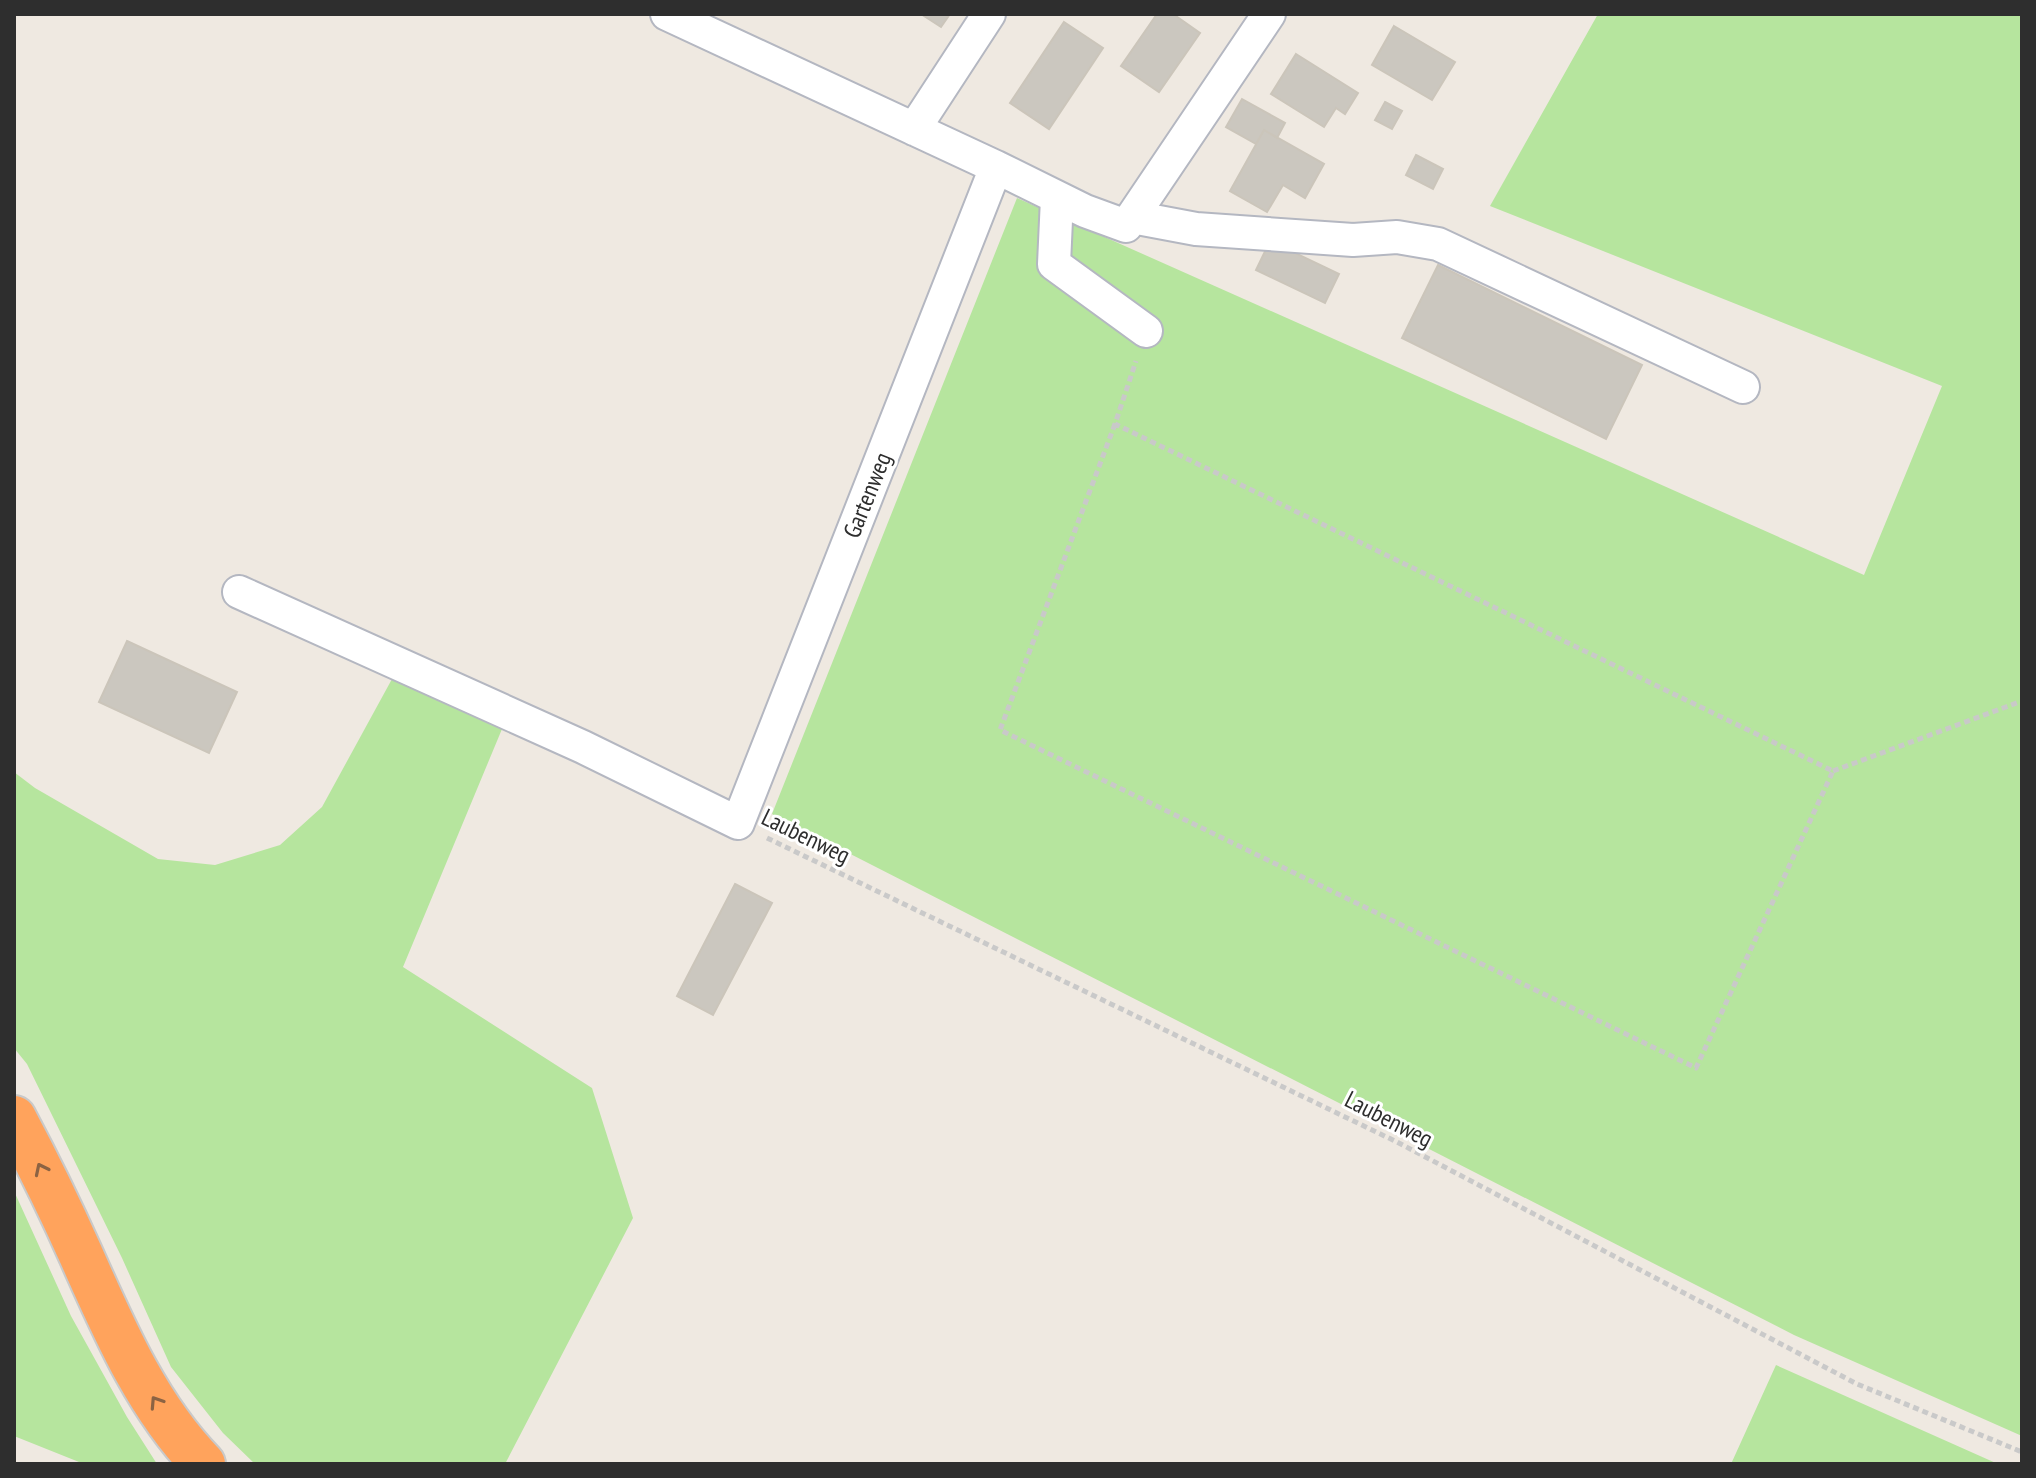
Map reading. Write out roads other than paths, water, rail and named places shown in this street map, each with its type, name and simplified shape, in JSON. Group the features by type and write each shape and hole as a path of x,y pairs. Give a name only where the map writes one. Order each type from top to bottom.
{"highway":[{"path":"14,1118 46,1179 127,1359 182,1442 203,1464"}],"street":[{"path":"667,14 1057,198 1126,226 1269,14"},
{"path":"914,129 989,14"},
{"name":"Gartenweg","path":"239,592 568,740 738,823 996,167"},
{"path":"1057,198 1054,264 1146,331"},
{"path":"1132,217 1196,229 1353,240 1397,237 1438,244 1743,387"}]}
